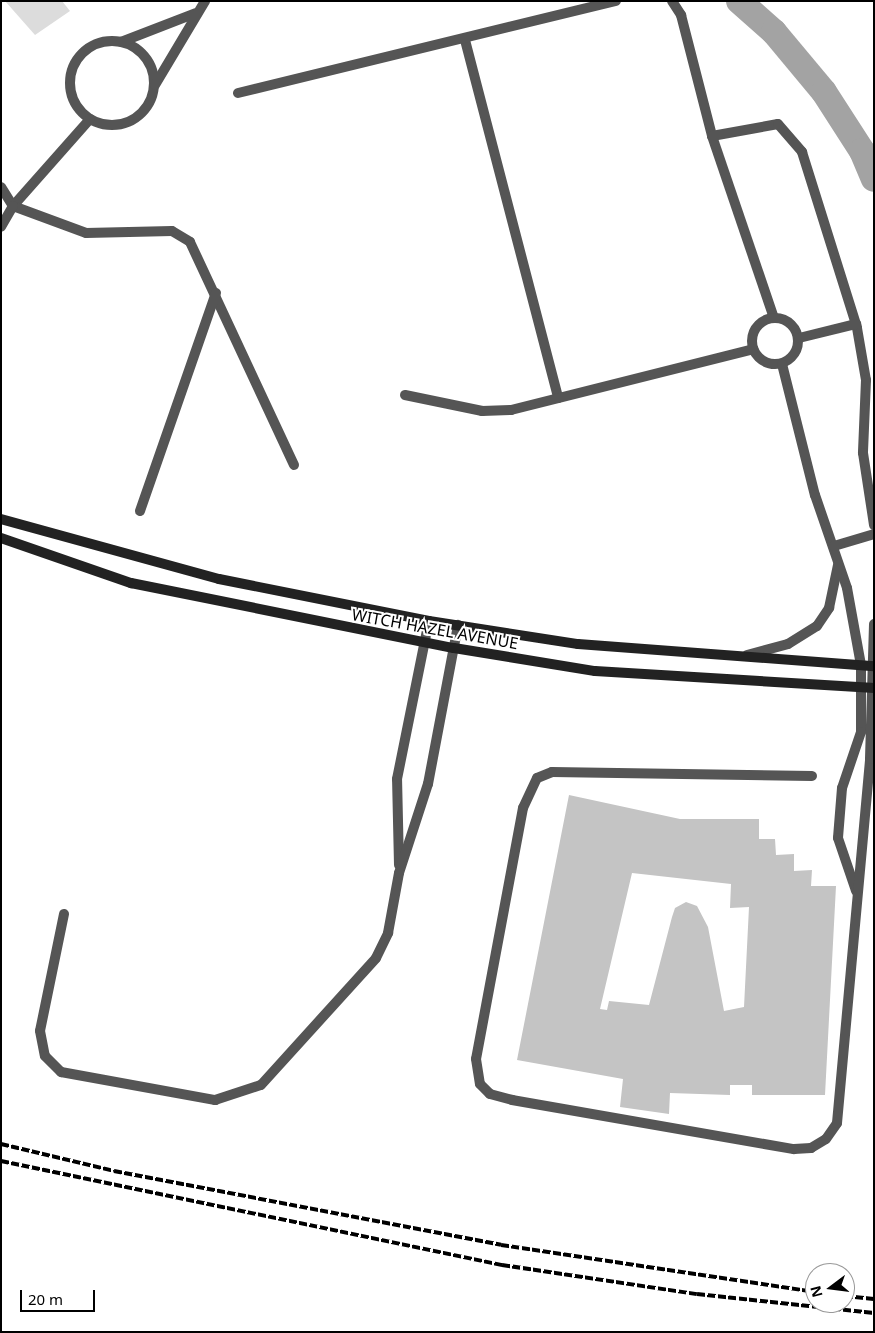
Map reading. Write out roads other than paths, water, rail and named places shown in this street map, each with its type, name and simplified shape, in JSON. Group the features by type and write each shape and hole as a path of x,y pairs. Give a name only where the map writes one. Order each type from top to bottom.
{"street":[{"path":"196,13 121,42 94,45 73,68 74,100 90,119 117,125 138,117 150,102 155,85 196,13 205,1"},
{"path":"238,93 465,40 616,1"},
{"path":"672,1 681,15 712,136 774,318"},
{"path":"465,40 558,398"},
{"path":"121,42 139,50 150,63 155,85"},
{"path":"1,227 13,206 90,119"},
{"path":"712,136 764,124 778,124 792,135 802,152 856,324 866,380 863,453 874,526"},
{"path":"1,187 13,206 86,233 172,231 183,235 196,250 294,465"},
{"path":"140,511 216,293"},
{"path":"774,318 790,322 799,338 795,354 782,364 764,362 753,349 758,325 774,318"},
{"path":"799,338 856,324"},
{"path":"405,395 482,411 511,410 753,349"},
{"path":"782,364 814,495 834,546 868,666"},
{"name":"WITCH HAZEL AVENUE","path":"1,519 219,579 429,621 578,644 738,658 868,666"},
{"path":"834,546 874,534"},
{"name":"WITCH HAZEL AVENUE","path":"1,538 130,583 454,648 595,671 869,688"},
{"path":"738,658 788,644 817,626 829,608 838,564"},
{"path":"400,873 397,779 429,621"},
{"path":"812,776 552,772 537,778 529,790 519,828 476,1060 480,1084 490,1094 512,1100 811,1148 826,1139 837,1123 856,892 870,759 868,666 874,624"},
{"path":"64,914 40,1031 45,1056 61,1072 73,1076 215,1100 261,1085 376,958 388,933 400,873 428,784 458,625"},
{"path":"856,892 838,838 842,788 861,732 869,688"}],"waterway":[{"path":"739,1 774,32 824,92 862,151 874,179"}],"railway":[{"path":"1,1144 114,1171 501,1245 805,1291"},
{"path":"1,1161 502,1265 697,1294 874,1313"},
{"path":"855,1297 874,1299"}]}
